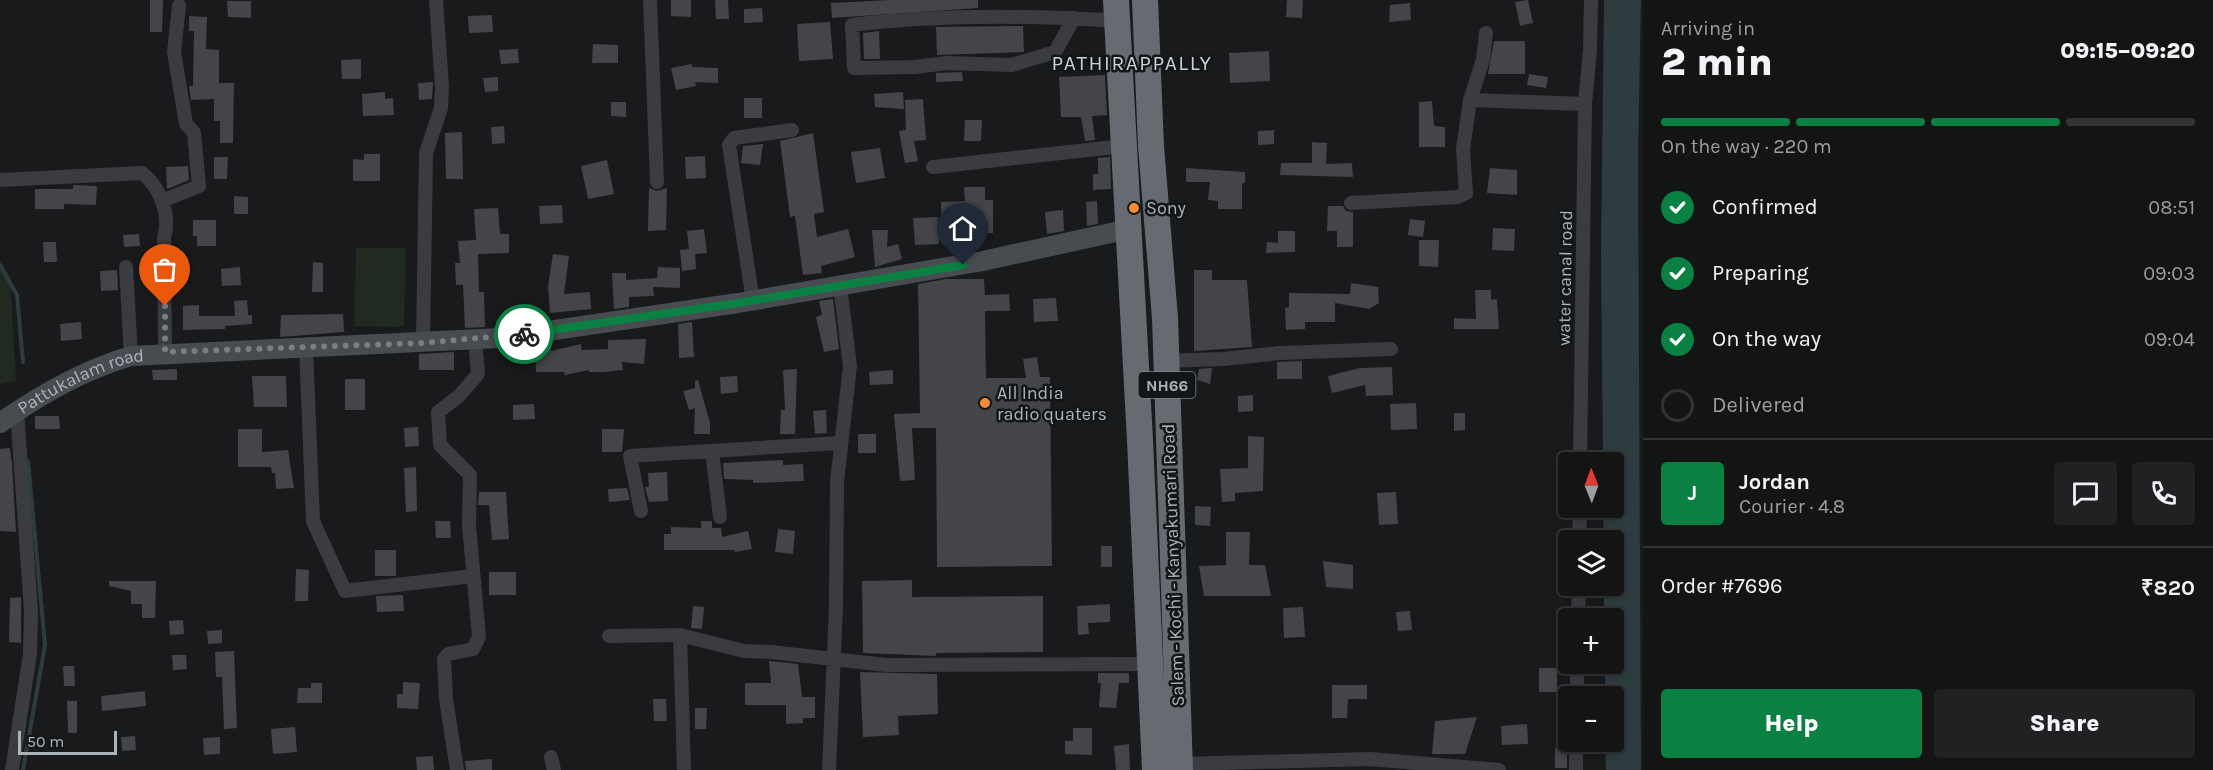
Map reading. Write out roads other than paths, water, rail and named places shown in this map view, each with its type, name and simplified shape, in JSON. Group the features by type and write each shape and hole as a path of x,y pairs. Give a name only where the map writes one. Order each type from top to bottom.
{"highway":[{"name":"Salem - Kochi - Kanyakumari Road","path":"1145,0 1151,146 1166,361 1180,767"},
{"path":"1116,10 1155,770"}],"main road":[{"name":"Pattukalam road","path":"0,423 67,381 99,365 131,356 165,352 423,343 570,328 753,301 1030,252 1129,229"}],"street":[{"path":"423,343 426,153 441,108 442,87 436,0"},
{"path":"650,0 657,182"},
{"name":"water canal road","path":"1580,452 1585,99 1590,50 1591,0"},
{"path":"162,201 199,186 194,134 186,123 174,52 179,6"},
{"path":"1074,18 1055,52 1012,65 947,63 915,67 854,68 852,25 907,18 1014,16 1074,18 1116,10"},
{"path":"1351,203 1458,197 1466,193 1463,149 1470,100 1483,60 1486,33"},
{"path":"1470,100 1585,99"},
{"path":"753,301 729,145 734,138 792,130"},
{"path":"933,167 1124,146"},
{"path":"0,180 142,173 150,180 162,201 166,229 164,238 165,352"},
{"path":"126,267 131,356"},
{"path":"829,770 840,443 850,366 840,285"},
{"path":"457,770 446,699 444,659 448,654 473,649 479,637 469,525 470,475 441,445 438,412 459,396 478,374 475,339"},
{"path":"306,347 313,521 345,591 473,576"},
{"path":"1166,361 1391,349"},
{"path":"12,770 30,654 31,611 17,411"},
{"path":"641,511 630,456 840,443"},
{"path":"712,451 720,517"},
{"path":"609,636 681,634 744,651 914,666 1150,664"},
{"path":"681,634 684,770"},
{"path":"1576,752 1576,770"},
{"path":"1180,767 1370,759 1499,770"}],"waterway":[{"path":"0,265 17,295 23,362"},
{"path":"23,770 45,645 28,461"}],"place":[{"name":"Sony","path":"1134,208"},
{"name":"All India radio quaters","path":"985,403"}],"district":[{"name":"PATHIRAPPALLY","path":"1132,63"}]}
